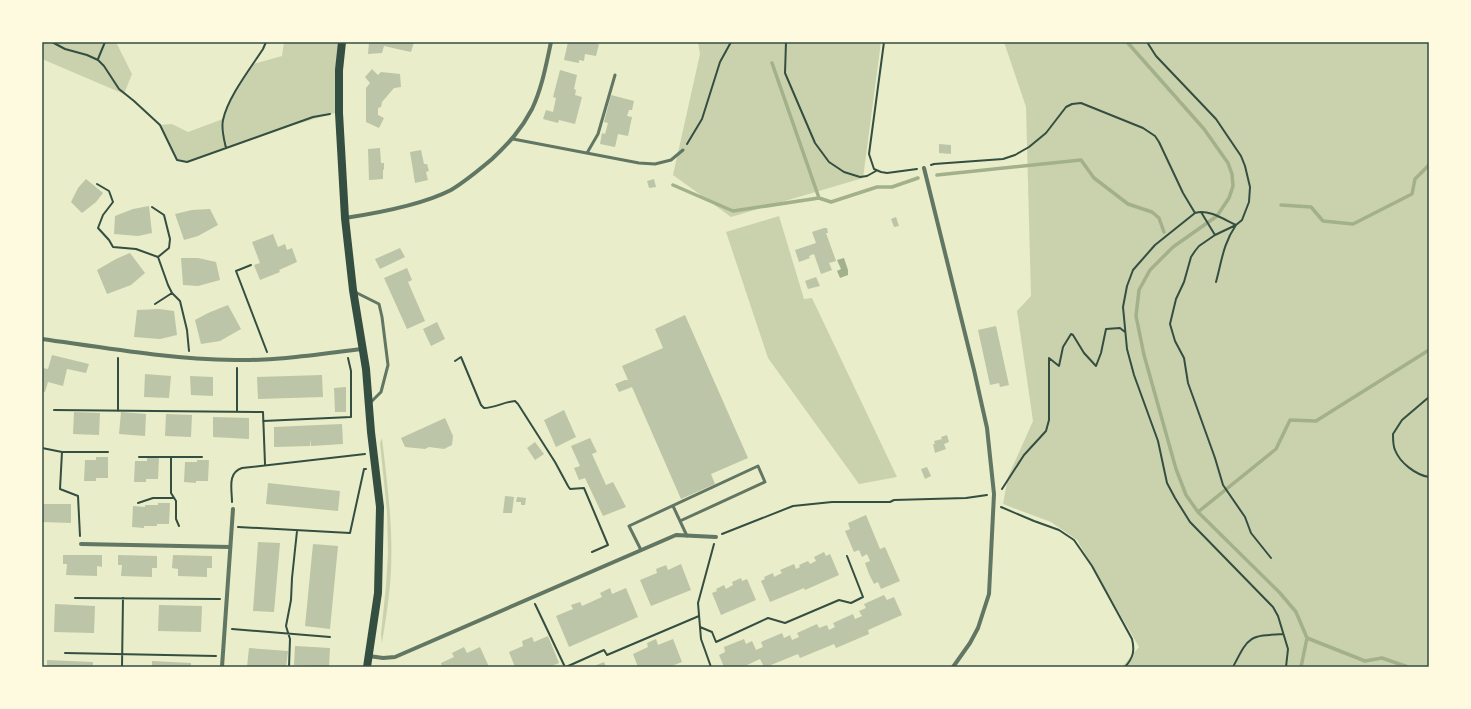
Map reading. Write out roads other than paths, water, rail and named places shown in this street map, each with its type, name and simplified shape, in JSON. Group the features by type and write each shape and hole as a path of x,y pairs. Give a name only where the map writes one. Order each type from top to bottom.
{"main road":[{"path":"342,42 339,70 339,113 345,218 353,290 366,369 373,453 380,507 380,565 378,593 367,667"}],"street":[{"path":"345,218 424,201 450,190 475,174 513,140 532,109 542,82 550,42"},
{"path":"924,168 987,428 994,494 989,594 978,628 970,643 953,667"},
{"path":"42,339 189,358 237,360 270,359 362,348"},
{"path":"222,667 233,509"},
{"path":"369,656 382,658 395,657 676,535 716,537"},
{"path":"80,544 230,547"}],"lane":[{"path":"587,153 598,134 615,75"},
{"path":"513,140 639,163 655,164 671,160 683,150"},
{"path":"353,290 379,304 382,317 388,365 381,392 370,403"},
{"path":"641,550 629,526 758,466 765,482 680,521"},
{"path":"673,506 687,536"}],"waterway":[{"path":"1127,42 1204,129 1228,163 1232,174 1233,186 1229,198 1217,216 1173,247 1150,270 1139,290 1136,316 1144,355 1176,469 1186,495 1198,512 1280,593 1296,612 1307,638 1301,667"},
{"path":"772,63 819,198"},
{"path":"937,175 1081,160 1094,178 1128,204 1152,212 1159,218 1164,232"},
{"path":"1281,205 1311,207 1323,221 1353,224 1412,194 1415,179 1429,165"},
{"path":"673,185 733,211 819,198 831,202 877,187 892,187 918,178"},
{"path":"1198,512 1276,449 1290,420 1316,421 1429,350"},
{"path":"1307,638 1365,661 1382,658 1408,667"}]}
